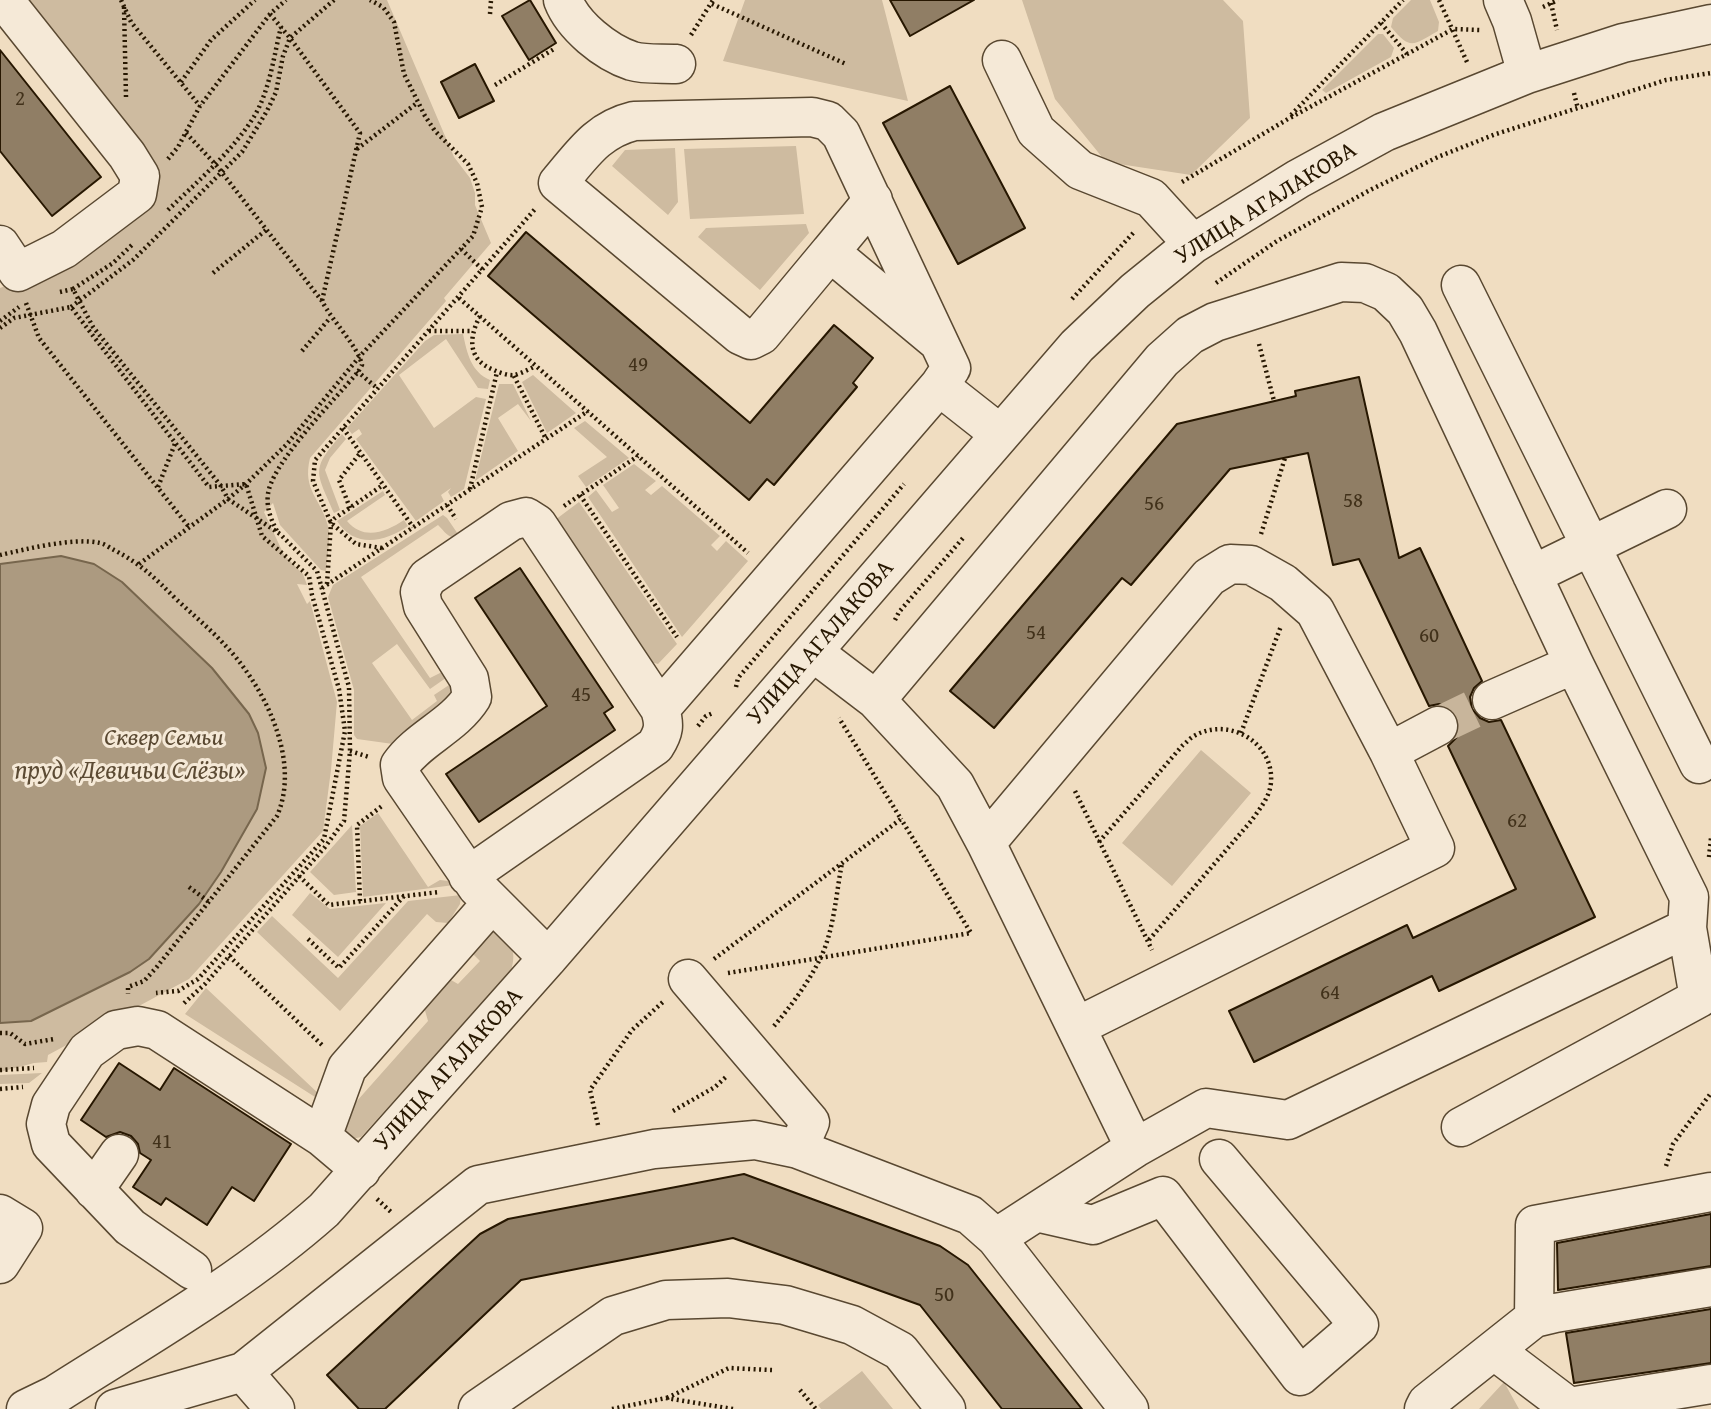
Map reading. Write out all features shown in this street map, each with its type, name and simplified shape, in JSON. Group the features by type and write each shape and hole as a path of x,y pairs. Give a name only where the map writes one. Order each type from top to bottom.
{"street":[{"path":"4,0 127,155 140,176 148,206 64,249 16,279"},
{"path":"1503,0 1527,74"},
{"path":"574,15 609,49 633,62 678,50"},
{"name":"УЛИЦА АГАЛАКОВА","path":"49,1404 222,1288 298,1233 324,1210 548,958 1077,346 1135,291 1193,244 1298,179 1384,132 1527,74 1623,43 1711,24"},
{"path":"1002,60 1036,131 1080,170 1151,198 1193,244"},
{"path":"660,709 939,386 951,368 937,341 873,201 841,134 828,121 812,117 634,121 615,126 598,136 558,183 740,335 751,340 761,335 873,201"},
{"path":"830,252 937,341"},
{"path":"876,700 1162,360 1191,335 1215,322 1341,282 1365,283 1386,292 1405,310 1418,332 1574,664 1689,897 1687,928 1699,998 1461,1127"},
{"path":"1461,285 1699,764"},
{"path":"939,386 1000,434"},
{"path":"1532,575 1667,509"},
{"path":"323,1138 347,1068 479,889 655,746 663,735 664,723 660,709 537,524 526,517 511,521 427,578 420,592 423,606 469,679 472,697 464,711 407,755 400,765 402,778 479,889 548,958"},
{"path":"986,843 1209,577 1230,564 1251,565 1283,583 1315,611 1389,752 1435,848 1076,1027"},
{"path":"803,664 876,700 955,785 1135,1148"},
{"path":"1492,700 1574,664"},
{"path":"1389,752 1438,726"},
{"path":"996,1238 1135,1148 1206,1108 1287,1119 1687,928"},
{"path":"688,979 810,1122 798,1149"},
{"path":"192,1270 130,1227 51,1144 46,1124 51,1105 88,1051 116,1030 138,1026 157,1030 323,1138 361,1170"},
{"path":"115,1409 243,1372 478,1185 654,1149 755,1140 798,1149 970,1215 996,1238 1129,1409"},
{"path":"94,1190 119,1154"},
{"path":"1036,1212 1093,1225 1163,1196 1300,1376 1359,1325 1219,1159"},
{"path":"1534,1318 1535,1225 1711,1192"},
{"path":"0,1214 23,1228 0,1264"},
{"path":"1424,1409 1427,1403 1496,1351 1534,1318 1711,1287"},
{"path":"478,1409 612,1316 666,1300 728,1298 785,1305 852,1325 900,1351 946,1409"},
{"path":"1496,1351 1569,1407 1711,1384"},
{"path":"243,1372 275,1409"}],"path":[{"path":"121,0 131,22 200,106"},
{"path":"181,82 211,40 256,0"},
{"path":"148,206 200,106 270,15 286,0"},
{"path":"0,328 14,318 71,307 133,260 222,173 242,152 267,111 276,92 283,56 290,38 334,0"},
{"path":"139,564 228,499 287,444 360,356 473,236 482,207 477,183 468,164 435,131 417,103 404,74 394,22 379,2 370,0"},
{"path":"490,14 491,0"},
{"path":"1288,118 1403,0"},
{"path":"678,50 712,2 846,64"},
{"path":"124,7 126,101"},
{"path":"270,15 360,133 321,301"},
{"path":"495,85 574,15"},
{"path":"1381,22 1407,54"},
{"path":"148,206 216,165 255,115 266,89 281,27"},
{"path":"356,150 417,103"},
{"path":"186,133 216,165 360,356 362,365 358,372 289,454 270,487 267,502 271,520 279,534"},
{"path":"382,548 355,544 331,523 313,481 315,460 558,183"},
{"path":"213,273 266,230"},
{"path":"50,295 73,289 113,262 141,236"},
{"path":"461,250 484,270"},
{"path":"16,279 39,338 189,527"},
{"path":"0,321 16,279"},
{"path":"73,289 93,327 221,486 228,499 279,534 317,571 324,586 349,687 351,742 344,821 205,984 182,1005 168,1005"},
{"path":"459,298 775,577"},
{"path":"71,307 209,487 246,484"},
{"path":"1250,311 1274,401"},
{"path":"480,316 472,331 473,350 482,365 514,376 536,366"},
{"path":"302,351 330,318"},
{"path":"429,331 472,331"},
{"path":"352,367 378,389"},
{"path":"470,490 497,372"},
{"path":"514,376 546,439"},
{"path":"324,586 588,411"},
{"path":"343,428 413,527"},
{"path":"158,487 178,433"},
{"path":"350,508 339,480 360,452"},
{"path":"537,524 638,456"},
{"path":"1251,565 1285,458"},
{"path":"152,993 178,991 198,979 324,839 345,731 340,689 312,595 309,576 262,536 246,484"},
{"path":"324,586 331,523 383,485"},
{"path":"580,495 697,666"},
{"path":"0,555 57,543 100,543 139,564 225,644 271,713 281,744 284,781 281,808 277,817 156,968 144,981 128,987"},
{"path":"1241,733 1294,593"},
{"path":"736,622 803,664"},
{"path":"688,979 971,933 837,715"},
{"path":"1100,842 1182,746 1194,736 1219,729 1241,733 1254,741 1265,754 1271,770 1272,784 1267,799 1148,941"},
{"path":"1058,756 1166,983"},
{"path":"357,825 408,787"},
{"path":"601,1159 600,1132 590,1090 632,1030 688,979 901,819"},
{"path":"344,821 357,825"},
{"path":"357,825 360,901"},
{"path":"299,876 329,905 479,889"},
{"path":"189,887 209,902"},
{"path":"308,939 339,968 404,896"},
{"path":"229,956 347,1068"},
{"path":"0,1033 10,1033 25,1044 44,1040"},
{"path":"0,1070 36,1068"},
{"path":"0,1089 25,1087"},
{"path":"1654,1203 1674,1144 1711,1093"},
{"path":"612,1409 666,1398 729,1368 772,1370"},
{"path":"800,1390 816,1409"},
{"path":"666,1398 733,1409"}],"green space":[{"name":"Сквер Семьи","path":"15,0 387,0 454,157 470,178 475,193 475,205 491,243 444,298 446,301 310,458 310,487 325,516 329,531 326,571 321,570 280,525 273,503 264,512 284,555 303,574 307,585 297,584 307,604 310,601 337,702 323,831 189,979 48,1055 47,1062 0,1072 0,288 59,267 156,192"},
{"path":"745,0 882,0 908,101 723,61"},
{"path":"1022,0 1223,0 1243,21 1250,118 1191,175 1106,162 1055,99"},
{"path":"1411,0 1430,0 1439,22 1438,31 1423,40 1408,43 1391,27 1393,18"},
{"path":"1378,34 1383,34 1394,48 1391,57 1326,93 1322,90"},
{"path":"796,146 804,214 690,219 684,149"},
{"path":"675,148 678,202 668,215 612,166 625,150"},
{"path":"806,224 809,233 760,290 698,237 706,228"},
{"path":"463,334 474,367 490,380 488,389 478,388 446,339 399,375 434,428 476,397 486,399 464,489 451,497 448,492 451,488 441,495 444,501 416,521 356,439 362,434 359,429 352,434 347,428 425,341 434,335"},
{"path":"533,375 576,413 547,433 522,382"},
{"path":"499,384 513,384 531,421 518,404 498,418 518,451 475,481"},
{"path":"585,421 629,458 586,487 578,476 607,457 574,428"},
{"path":"342,434 346,439 330,458 325,470 340,510 334,513 319,471 325,456"},
{"path":"634,464 656,481 645,490 651,495 662,486 720,536 711,545 717,551 726,541 748,561 682,637 588,497 596,490 612,512 619,508 603,485"},
{"path":"383,491 385,495 347,521 368,533 383,531 404,520 408,526 390,536 371,540 352,536 344,530 337,521"},
{"path":"579,502 677,644 658,664 651,662 555,520"},
{"path":"443,515 460,537 450,536 438,525 361,577 430,678 444,671 453,673 430,689 397,644 372,663 412,720 437,701 434,695 458,679 458,690 393,744 357,739 354,735 354,690 328,597 333,585"},
{"path":"1201,750 1251,793 1172,886 1122,843"},
{"path":"378,813 428,887 440,880 454,885 363,897 360,826"},
{"path":"352,825 356,892 334,895 310,872"},
{"path":"310,893 330,909 386,903 338,957 292,915"},
{"path":"461,895 460,904 448,923 436,922 427,914 340,1011 257,932 272,916 338,978 408,901"},
{"path":"493,932 505,940 513,952 511,971 361,1137 348,1140 340,1120 428,1021 422,1000 451,980 458,984 480,961 472,953 479,936"},
{"path":"206,988 319,1094 326,1104 185,1014"},
{"path":"42,1073 29,1083 0,1084 0,1075"},
{"path":"862,1371 893,1409 821,1409 818,1405"},
{"path":"1504,1382 1519,1409 1479,1409"}],"water":[{"name":"пруд «Девичьи Слёзы»","path":"61,556 94,564 122,582 212,668 249,714 258,733 266,768 257,809 221,872 199,904 149,959 130,972 31,1021 0,1023 0,564"}],"building":[{"path":"530,0 556,43 529,60 502,16"},
{"path":"890,0 974,0 910,36"},
{"path":"0,50 101,177 52,216 0,151"},
{"path":"475,64 494,101 459,118 441,82"},
{"path":"950,86 1025,228 958,264 883,123"},
{"path":"526,232 750,423 834,325 873,358 853,383 857,387 774,485 767,479 749,500 488,276"},
{"path":"1359,377 1399,558 1420,548 1482,681 1474,688 1470,697 1472,709 1480,718 1489,722 1501,720 1595,917 1439,991 1432,976 1254,1062 1229,1011 1407,925 1413,938 1516,889 1448,746 1457,737 1460,726 1457,715 1449,707 1439,704 1429,706 1359,559 1333,565 1308,453 1230,469 1131,585 1122,578 994,728 950,691 1177,424 1296,396 1295,391"},
{"path":"520,568 613,707 604,713 615,730 479,822 446,774 547,706 475,598"},
{"path":"119,1063 160,1090 174,1068 291,1144 254,1201 232,1187 207,1225 166,1198 161,1205 133,1187 151,1160 140,1153 138,1144 131,1136 120,1132 106,1137 81,1120"},
{"path":"744,1174 940,1246 968,1265 1082,1409 1002,1409 920,1305 733,1238 521,1280 385,1409 359,1409 327,1375 480,1234 508,1219"},
{"path":"1711,1214 1711,1266 1558,1290 1557,1243"},
{"path":"1711,1309 1711,1363 1574,1383 1566,1333"}],"tunnel":[{"path":"1438,726 1492,700"}]}
